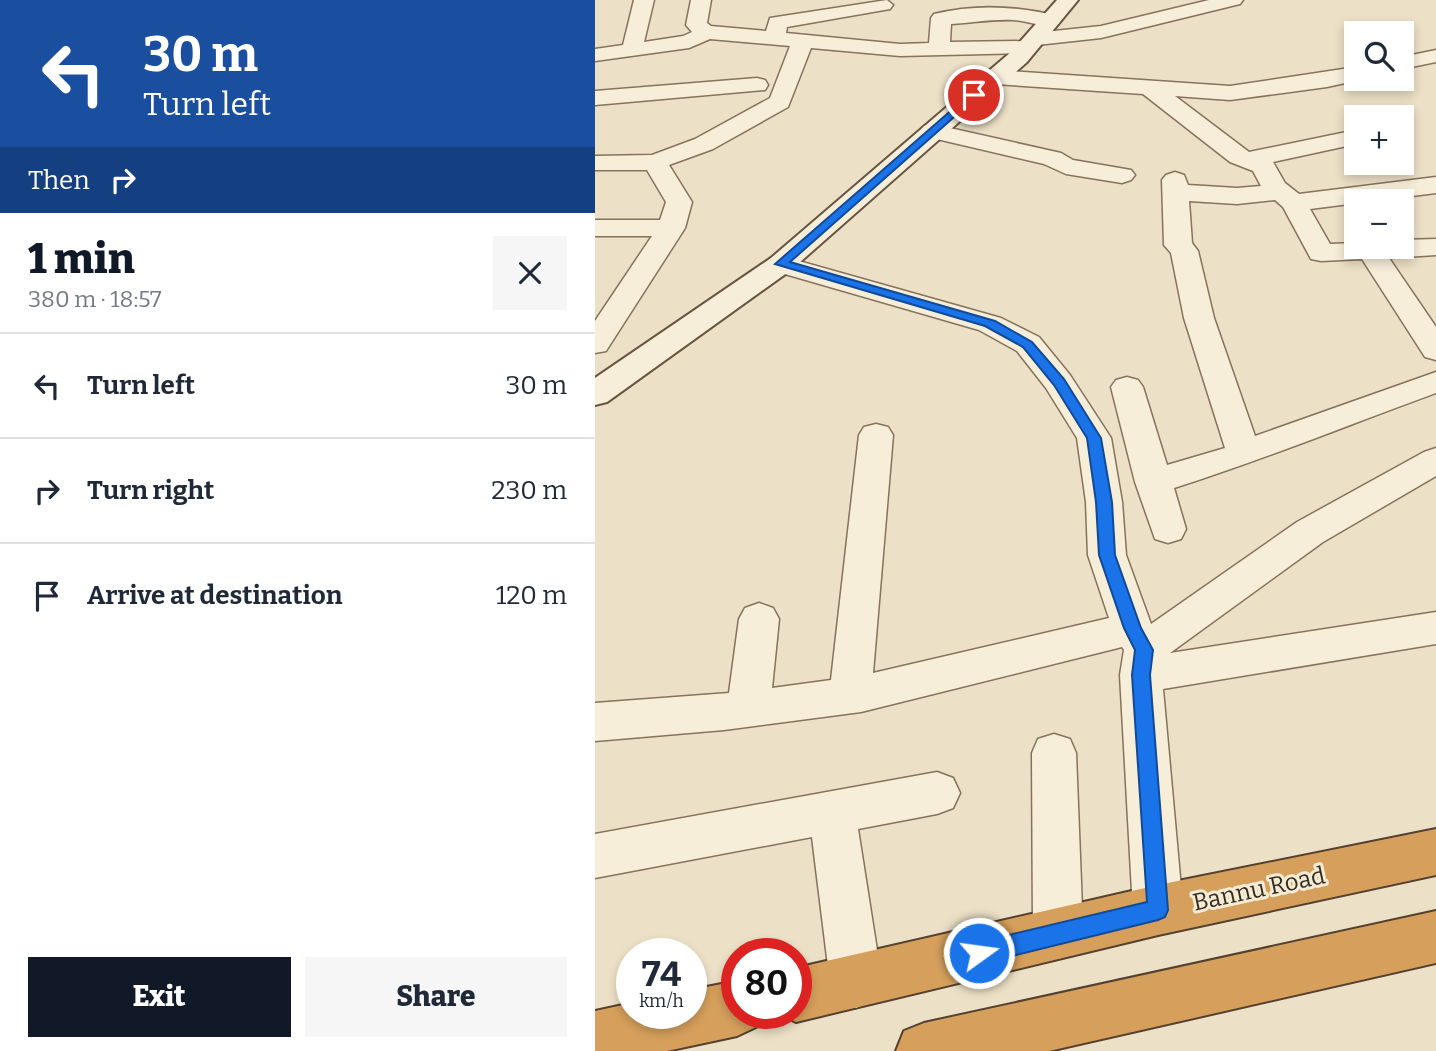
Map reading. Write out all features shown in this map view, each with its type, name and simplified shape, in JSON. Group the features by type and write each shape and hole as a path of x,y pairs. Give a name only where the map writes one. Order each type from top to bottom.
{"highway":[{"name":"Bannu Road","path":"812,992 1158,910 1436,852"},
{"path":"924,1051 1436,937"},
{"path":"595,1038 721,1011"}],"main road":[{"path":"595,394 781,264 995,77 1045,26"}],"street":[{"path":"632,50 644,0"},
{"path":"701,0 697,25 706,32 900,51 939,50 1045,26"},
{"path":"939,50 941,18 964,17 970,6 1016,14 1045,26 1101,32 1233,0"},
{"path":"775,40 776,22 883,5"},
{"path":"595,55 689,42 706,32"},
{"path":"595,163 655,162 704,144 780,102 802,43"},
{"path":"1414,61 1433,59"},
{"path":"995,77 1230,93 1344,76"},
{"path":"595,98 757,85"},
{"path":"1150,88 1240,157 1263,166 1274,187 1287,197 1321,253 1344,252"},
{"path":"932,131 1052,158 1066,166 1122,175"},
{"path":"1248,160 1344,140"},
{"path":"595,344 671,228 679,202 655,162"},
{"path":"1244,454 1199,318 1184,251 1178,245 1175,186 1237,197 1287,197 1436,185"},
{"path":"595,228 671,228"},
{"path":"1414,248 1436,247"},
{"path":"1376,259 1436,350"},
{"path":"781,264 990,324 1028,344 1059,382 1094,438 1104,502 1107,555 1139,651 1158,910"},
{"path":"1104,502 1160,505 1244,454 1323,422 1436,382"},
{"path":"1127,387 1160,505"},
{"path":"850,695 876,435"},
{"path":"1139,651 1310,532 1436,460"},
{"path":"748,709 759,619"},
{"path":"595,722 748,709 850,695 986,666 1436,628"},
{"path":"1053,753 1058,934"},
{"path":"595,856 937,793"},
{"path":"832,812 856,982"}],"route":[{"path":"974,95 781,264 990,324 1028,344 1059,382 1094,438 1104,502 1107,555 1132,628 1144,650 1141,675 1158,910 979,953"}]}
